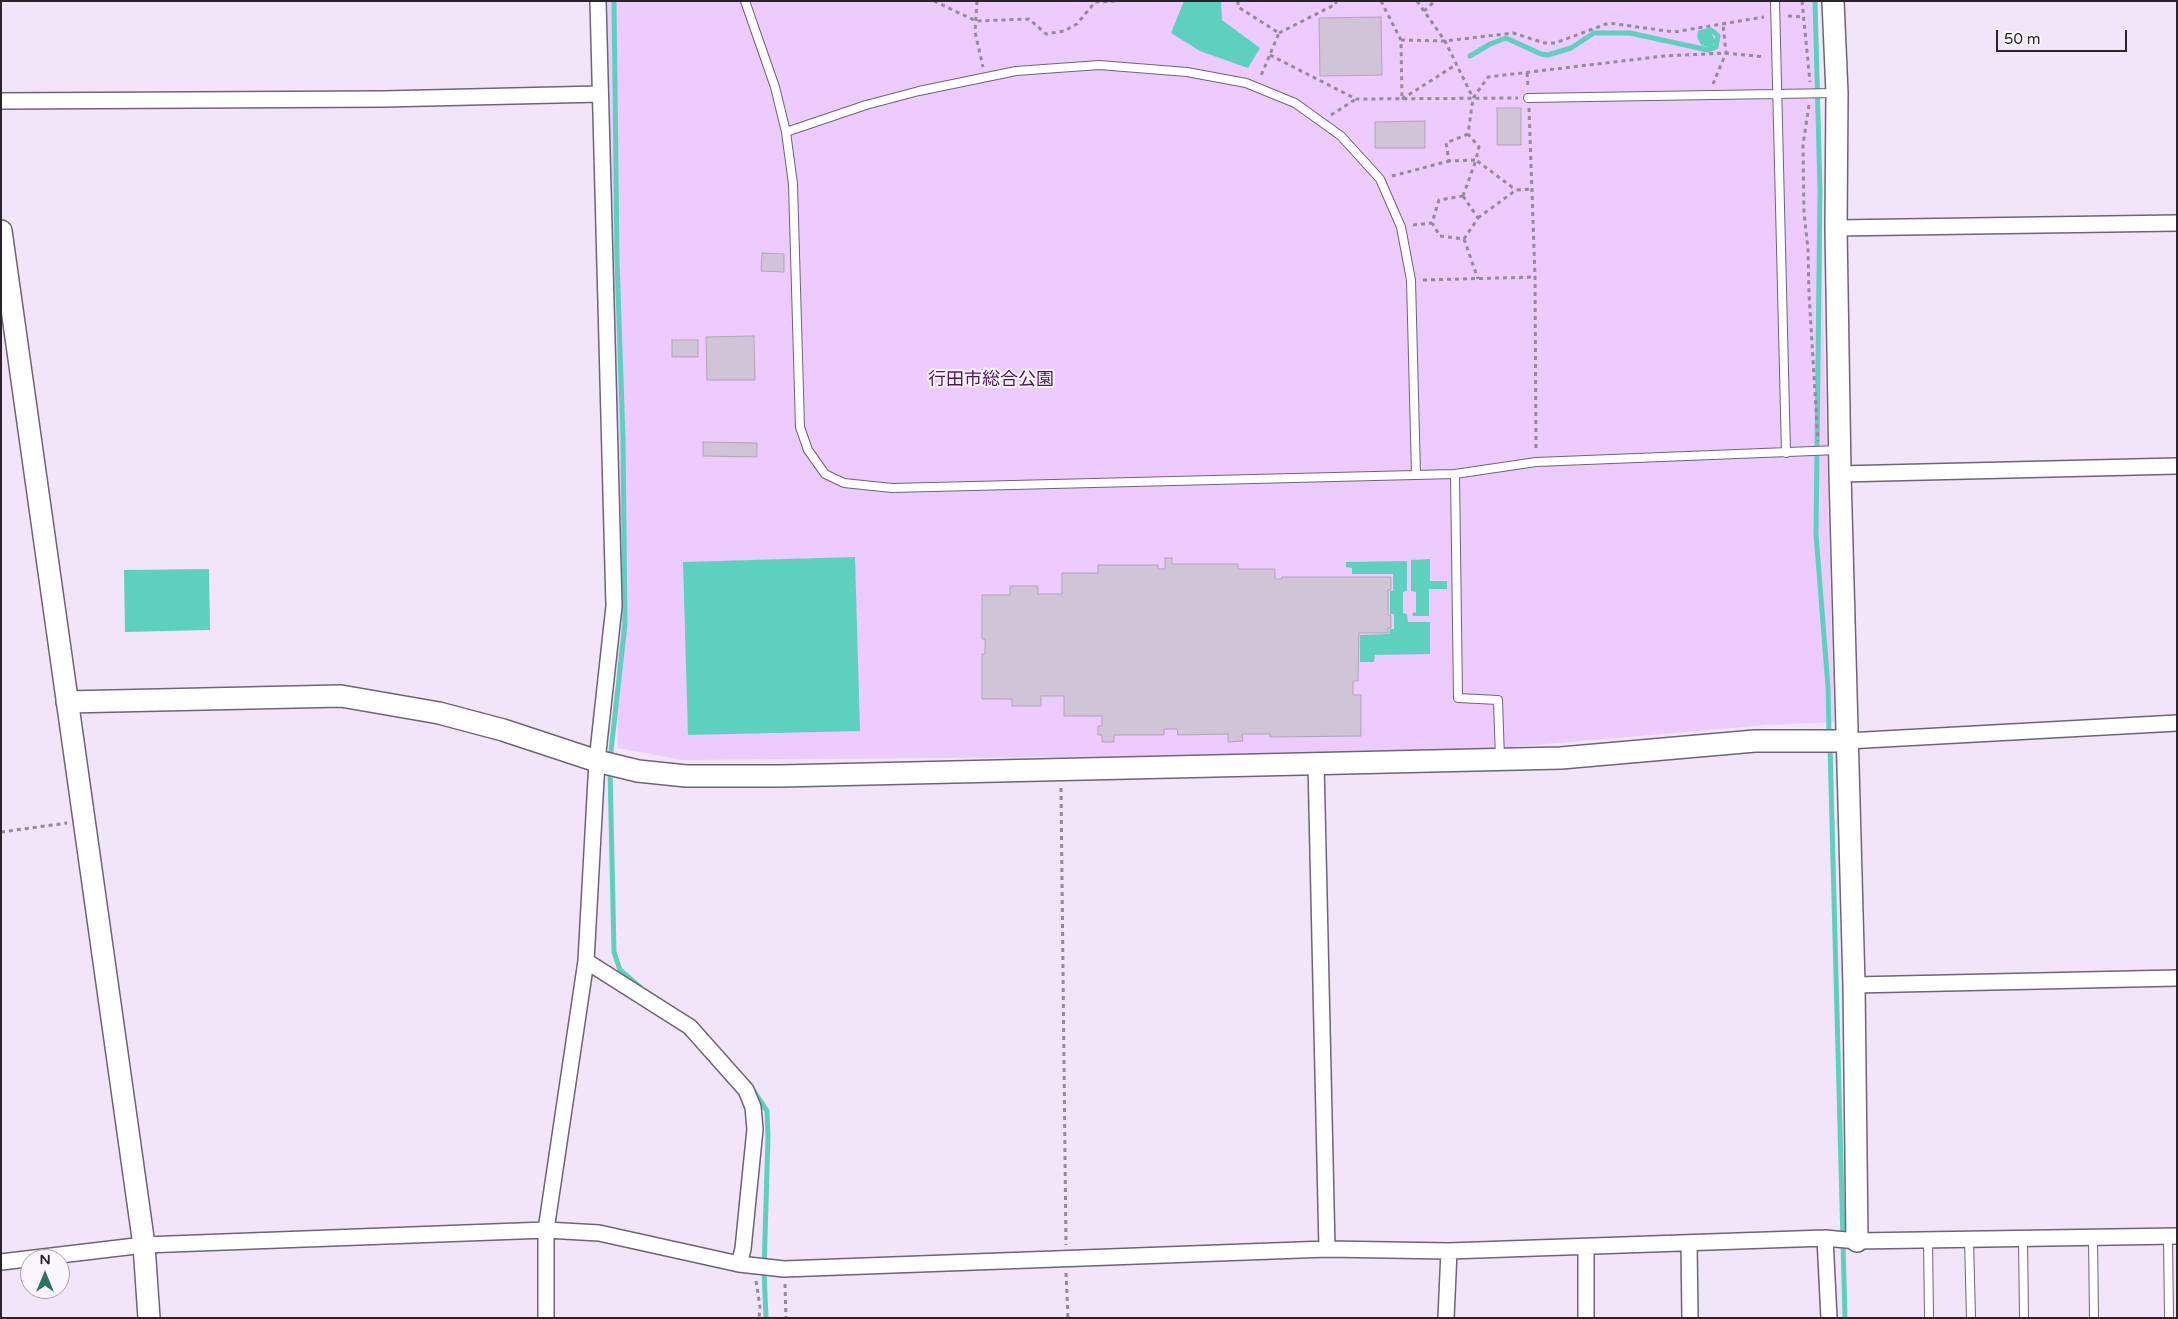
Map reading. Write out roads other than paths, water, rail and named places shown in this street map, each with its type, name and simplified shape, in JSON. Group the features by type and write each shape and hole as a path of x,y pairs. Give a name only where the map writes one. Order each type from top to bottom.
{"street":[{"path":"546,1318 546,1230 586,961 597,761 614,606 598,1"},
{"path":"1833,1 1837,93 1836,228 1840,474 1854,985 1857,1241"},
{"path":"1,101 384,99 600,94"},
{"path":"1836,228 2177,223"},
{"path":"1,231 144,1245 149,1318"},
{"path":"1840,474 2177,466"},
{"path":"67,702 341,696 439,713 503,730 597,761 638,771 686,776 1561,758 1755,741 1847,741 2177,723"},
{"path":"1316,764 1327,1249"},
{"path":"586,961 690,1027 746,1090 753,1107 755,1129 743,1249 746,1265"},
{"path":"1854,985 2177,978"},
{"path":"1,1262 144,1245 546,1230 599,1233 746,1265 784,1269 1327,1249 1449,1251 1826,1238 1857,1241 2172,1236"},
{"path":"1826,1238 1829,1318"},
{"path":"1689,1243 1690,1318"},
{"path":"1586,1246 1586,1318"},
{"path":"1446,1318 1449,1251"}],"lane":[{"path":"745,1 775,87 786,132 793,184 800,427 808,450 825,474 844,484 892,488 1455,474 1536,462 1840,450"},
{"path":"1775,1 1786,453"},
{"path":"786,132 866,105 919,91 1016,71 1099,65 1187,72 1246,84 1295,103 1341,136 1380,179 1400,227 1411,280 1416,474"},
{"path":"1528,98 1837,93"},
{"path":"1455,474 1458,698 1498,700 1500,760"},
{"path":"2169,1318 2172,1236"},
{"path":"2093,1237 2094,1318"},
{"path":"2023,1238 2024,1318"},
{"path":"1969,1239 1971,1318"},
{"path":"1928,1240 1929,1318"}],"waterway":[{"path":"610,760 625,624 623,439 617,259 614,1"},
{"path":"1815,1 1820,190 1816,534 1828,687 1829,735"},
{"path":"1470,56 1490,44 1506,38 1541,54 1548,55 1571,48 1594,33 1630,33 1708,50 1716,47 1718,36 1714,32 1710,30 1700,33 1703,43 1710,45 1713,41 1709,34 1705,35 1704,38 1708,41 1708,39"},
{"path":"1830,746 1845,1318"},
{"path":"610,768 614,952 620,970 640,987"},
{"path":"749,1084 767,1111 764,1271 766,1318"}],"park label":[{"name":"行田市総合公園","path":"991,380"}]}
